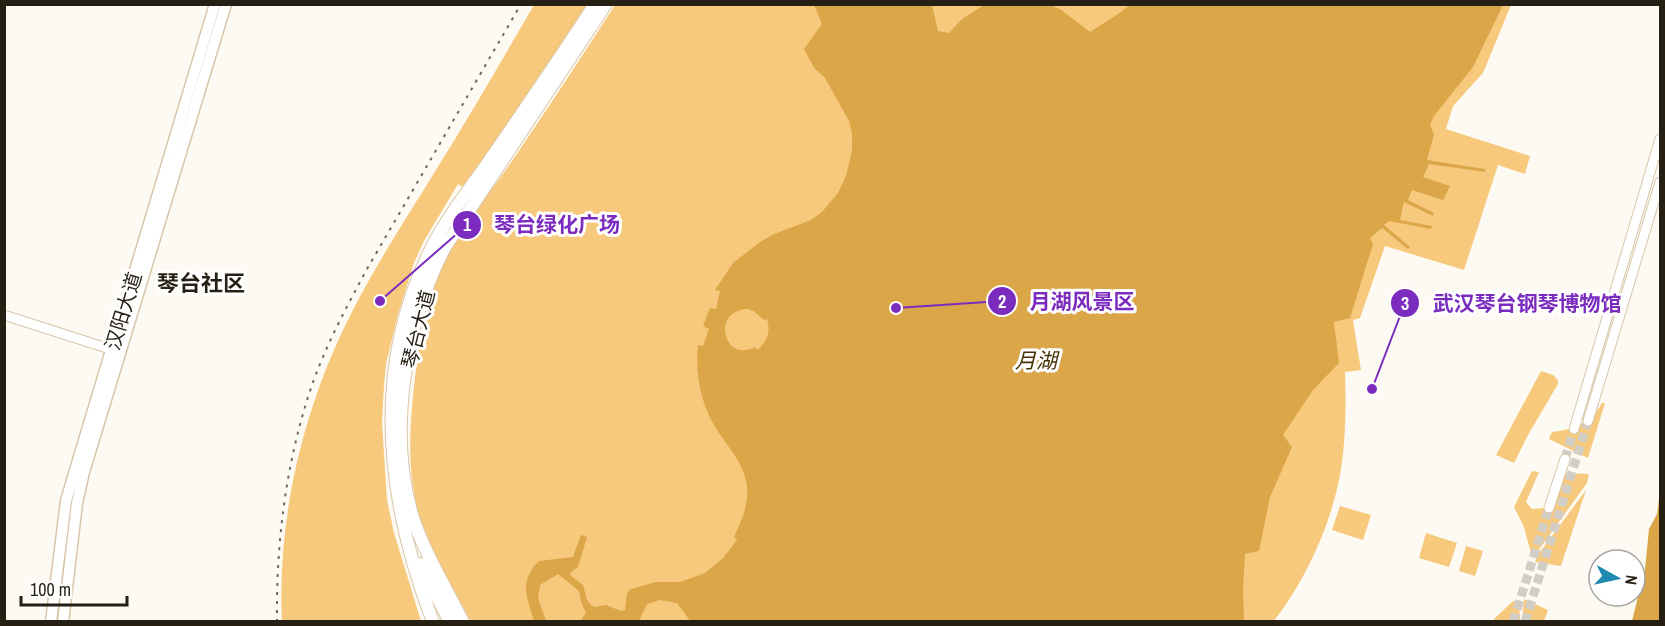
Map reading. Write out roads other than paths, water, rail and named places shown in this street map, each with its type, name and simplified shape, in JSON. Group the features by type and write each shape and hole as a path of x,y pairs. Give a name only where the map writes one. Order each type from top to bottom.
{"highway":[{"name":"琴台大道","path":"433,621 407,537 396,491 393,465 391,408 394,369 404,321 413,292 442,229 547,78 595,4"},
{"name":"琴台大道","path":"463,621 420,537 412,516 407,490 403,464 402,420 404,391 415,323 432,275 445,247 606,4"},
{"path":"407,537 450,621"}],"main road":[{"name":"汉阳大道","path":"63,621 77,503 116,351 215,4"},
{"name":"汉阳大道","path":"51,621 66,501 226,4"},
{"path":"1574,429 1660,139"},
{"path":"1588,421 1660,182"},
{"path":"4,315 116,351"},
{"path":"1549,508 1565,459"}],"water":[{"name":"月湖","path":"814,5 932,5 938,31 949,33 962,19 984,5 1049,5 1060,9 1090,32 1130,5 1503,5 1473,67 1434,116 1430,125 1434,135 1427,160 1485,169 1485,172 1429,164 1423,177 1450,186 1443,200 1412,190 1408,200 1434,213 1433,216 1404,202 1400,220 1432,226 1431,229 1389,221 1384,225 1410,247 1408,249 1382,228 1370,238 1373,244 1350,318 1334,322 1339,363 1313,390 1283,435 1292,447 1270,497 1259,551 1245,554 1244,621 691,622 677,603 660,600 647,604 639,621 580,621 586,613 579,591 558,574 540,585 538,598 546,621 534,621 526,590 528,576 539,561 573,557 581,535 587,537 578,567 570,575 583,585 587,600 591,605 595,607 606,605 621,611 625,610 627,593 631,589 656,582 680,582 705,573 723,558 737,540 734,537 746,503 745,477 737,459 714,425 705,406 698,375 698,345 703,346 709,329 703,326 710,308 716,309 720,291 715,290 733,263 760,242 774,234 811,220 822,212 838,193 846,176 852,151 849,121 825,78 814,68 804,49 822,24","holes":["748,309 764,320 767,319 769,328 766,340 758,350 755,347 744,350 735,348 729,343 726,335 725,326 729,318 736,312"]},
{"path":"1660,491 1660,621 1632,621 1635,608 1647,608 1649,529 1657,514"}],"tunnel":[{"path":"1525,622 1588,421"},
{"path":"1565,459 1574,429"},
{"path":"1513,622 1549,508"}],"railway":[{"path":"277,622 278,562 284,502 295,443 312,385 337,326 367,269 521,4"}],"place":[{"name":"琴台绿化广场","path":"380,301"},
{"name":"月湖风景区","path":"896,308"},
{"name":"武汉琴台钢琴博物馆","path":"1372,389"}],"district":[{"name":"琴台社区","path":"201,283"}]}
